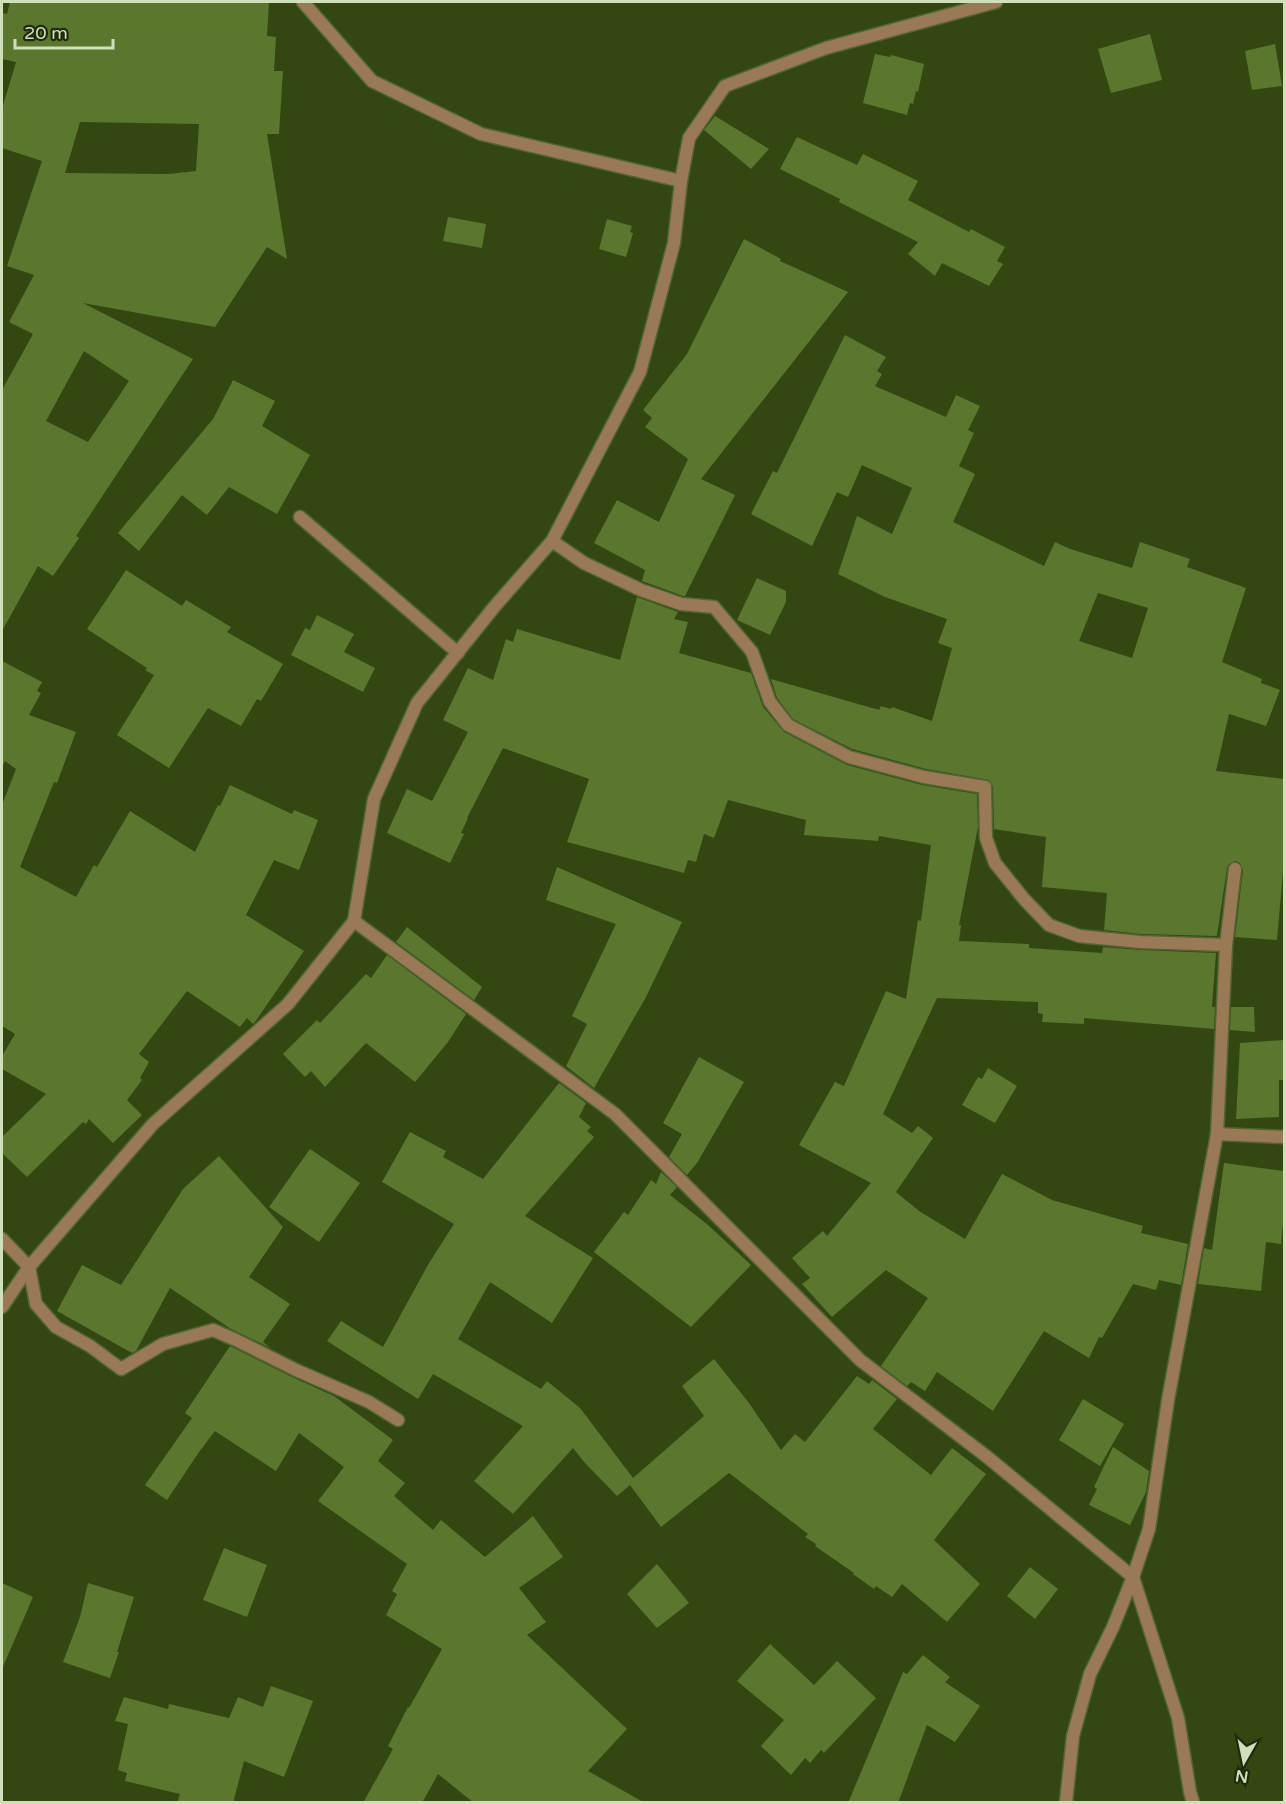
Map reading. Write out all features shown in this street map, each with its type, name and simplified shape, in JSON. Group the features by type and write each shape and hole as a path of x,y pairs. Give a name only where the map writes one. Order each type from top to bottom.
{"street":[{"path":"303,2 372,81 481,134 681,181"},
{"path":"2,1307 28,1267 153,1124 288,1004 354,921 374,800 417,704 495,606 552,541 640,372 674,243 681,181 689,138 725,86 826,48 996,2"},
{"path":"300,517 458,653"},
{"path":"552,541 584,563 641,590 681,604 714,607 752,652 770,702 788,725 849,757 924,777 986,787 986,838 995,863 1023,899 1049,925 1079,936 1140,942 1226,945"},
{"path":"1066,1803 1073,1736 1090,1674 1113,1627 1149,1529 1168,1400 1217,1134 1226,945 1235,869"},
{"path":"354,921 615,1114 860,1360 986,1456 1133,1577 1178,1718 1193,1803"},
{"path":"1217,1134 1284,1137"},
{"path":"2,1239 28,1267 36,1304 56,1327 90,1346 121,1369 163,1344 213,1330 369,1402 398,1420"}],"building":[{"path":"10,2 269,2 267,36 276,37 274,71 283,71 279,134 267,134 287,259 267,247 215,327 83,303 193,359 76,536 79,538 53,576 38,566 2,631 2,390 33,334 9,322 34,275 7,266 42,161 2,148 2,109 16,62 2,59 2,13 7,14","holes":["80,122 199,124 196,171 168,174 65,173","84,351 129,381 88,442 46,421"]},
{"path":"1150,34 1162,80 1111,93 1098,49"},
{"path":"1275,44 1282,86 1252,90 1245,51"},
{"path":"875,54 890,57 891,55 924,64 918,92 916,91 913,104 910,103 907,115 863,103"},
{"path":"715,116 769,149 751,169 704,130"},
{"path":"797,137 857,165 863,154 918,181 908,200 969,232 971,229 1005,247 997,261 1003,264 989,286 942,263 935,276 908,254 918,242 780,169"},
{"path":"448,217 486,224 482,248 443,241"},
{"path":"607,219 632,226 630,232 633,233 626,257 599,249"},
{"path":"744,239 781,259 780,261 848,292 701,479 735,495 683,596 642,581 645,570 594,543 617,500 659,522 688,459 645,427 652,418 643,410 687,354"},
{"path":"845,335 886,357 877,371 882,374 875,386 946,417 956,395 980,406 968,430 974,433 959,466 975,474 953,522 1044,566 1055,542 1070,549 1132,568 1140,542 1190,559 1187,567 1246,588 1222,662 1262,679 1261,683 1280,690 1266,726 1229,714 1216,771 1284,779 1284,859 1277,940 1235,937 1243,870 1240,863 1235,861 1227,868 1217,936 1141,934 1104,930 1107,893 1042,887 1046,837 994,829 993,787 989,780 926,769 852,749 793,719 777,698 771,679 879,710 881,706 891,709 892,707 932,721 952,648 938,643 947,619 885,597 838,574 857,516 892,534 912,488 862,465 848,497 837,492 812,546 751,514 773,471 777,473","holes":["1098,593 1148,608 1132,658 1079,641"]},
{"path":"233,380 275,401 262,426 310,455 277,514 229,487 207,515 182,495 139,551 118,533 213,419"},
{"path":"126,570 182,606 186,600 231,627 227,632 283,664 261,701 257,699 241,726 208,708 169,768 117,735 154,675 145,670 147,668 87,629"},
{"path":"757,578 786,591 786,602 770,635 737,620"},
{"path":"637,597 678,612 674,619 688,622 679,653 751,673 763,707 784,732 847,765 922,785 977,794 978,827 959,925 961,925 959,941 1029,944 1029,948 1102,953 1103,947 1216,953 1212,1007 1215,1007 1214,1029 1084,1018 1084,1024 1042,1022 1043,1014 1038,1013 1038,1002 937,998 883,1114 912,1133 918,1126 933,1138 896,1192 919,1211 965,1239 1002,1174 1052,1200 1143,1226 1141,1233 1188,1244 1181,1285 1159,1280 1156,1290 1133,1284 1102,1338 1099,1337 1089,1358 1044,1331 993,1411 937,1372 925,1391 911,1382 907,1386 881,1366 928,1298 886,1270 832,1317 802,1284 810,1278 792,1258 823,1231 827,1236 871,1183 799,1145 835,1082 844,1086 886,991 906,999 918,920 921,921 931,845 879,836 878,841 804,835 806,820 728,800 714,838 704,834 696,862 688,860 684,873 567,842 589,779 503,748 467,818 461,833 464,834 450,863 387,833 407,789 432,801 468,732 443,720 468,668 493,680 506,639 513,642 517,629 620,660"},
{"path":"317,615 354,634 344,652 375,668 363,692 291,655 305,628 310,630"},
{"path":"2,661 42,682 37,691 41,693 29,715 76,732 57,783 54,782 20,867 76,897 94,865 97,867 130,811 195,852 230,785 292,814 294,810 318,820 299,870 274,860 246,915 304,951 255,1022 253,1024 247,1018 240,1027 187,991 139,1054 149,1062 140,1078 142,1080 127,1100 142,1115 113,1143 89,1119 86,1124 83,1122 27,1177 2,1153 2,1137 46,1094 2,1069 2,1056 15,1034 2,1026 2,805 16,769 5,761 2,767"},
{"path":"557,867 682,922 646,997 594,1088 566,1066 587,1024 572,1016 616,924 546,900"},
{"path":"407,927 482,987 474,1000 396,942"},
{"path":"387,955 466,1014 448,1042 415,1082 366,1043 325,1087 311,1071 305,1077 283,1054 317,1020 320,1023 366,974 371,978"},
{"path":"1231,1007 1254,1007 1255,1032 1230,1030"},
{"path":"1284,1040 1284,1080 1279,1080 1279,1117 1236,1119 1240,1043"},
{"path":"699,1057 744,1082 697,1163 687,1175 669,1157 682,1134 663,1123"},
{"path":"988,1068 1017,1086 995,1123 962,1105 978,1077 982,1079"},
{"path":"559,1083 586,1103 579,1117 591,1127 587,1131 594,1137 525,1216 593,1258 552,1323 490,1282 458,1339 541,1389 547,1381 580,1408 633,1478 704,1416 682,1386 714,1359 749,1403 781,1450 795,1434 805,1442 857,1376 869,1384 872,1380 897,1399 873,1429 931,1475 952,1448 986,1474 934,1540 980,1584 947,1622 902,1584 892,1597 876,1586 874,1589 815,1546 816,1544 805,1537 808,1534 729,1473 661,1527 630,1485 617,1496 573,1448 513,1514 474,1481 523,1426 433,1374 418,1399 327,1341 341,1321 383,1347 429,1263 454,1224 382,1182 410,1132 446,1151 443,1157 483,1179"},
{"path":"310,1149 360,1183 319,1242 269,1207"},
{"path":"219,1156 283,1227 249,1277 290,1304 263,1342 271,1348 231,1329 170,1288 136,1351 132,1353 57,1311 82,1265 121,1285 183,1189"},
{"path":"1224,1163 1284,1171 1281,1244 1266,1242 1261,1291 1198,1284 1204,1248 1212,1250"},
{"path":"661,1172 677,1187 670,1195 708,1225 751,1265 691,1327 594,1252 624,1212 628,1215 651,1180 656,1184"},
{"path":"230,1346 334,1396 393,1440 378,1461 405,1483 394,1496 433,1530 441,1520 485,1557 533,1516 563,1557 519,1588 546,1622 527,1635 627,1729 588,1771 645,1803 474,1803 438,1774 422,1803 363,1803 393,1749 388,1746 408,1707 442,1649 386,1615 397,1594 392,1591 407,1564 318,1501 344,1467 299,1433 276,1471 215,1431 167,1500 145,1485 192,1418 185,1413"},
{"path":"1083,1399 1124,1424 1100,1466 1059,1440"},
{"path":"1113,1447 1149,1471 1146,1492 1130,1525 1089,1505 1097,1489 1094,1487"},
{"path":"224,1548 267,1565 247,1617 203,1600"},
{"path":"657,1564 689,1603 657,1628 627,1594"},
{"path":"1030,1567 1058,1589 1035,1619 1007,1596"},
{"path":"2,1583 33,1597 2,1669"},
{"path":"88,1583 134,1597 110,1678 63,1662 80,1617"},
{"path":"770,1644 814,1685 837,1661 876,1698 824,1753 821,1750 810,1763 805,1758 791,1775 761,1746 784,1720 737,1681"},
{"path":"923,1655 950,1677 945,1682 980,1706 955,1742 927,1725 898,1803 848,1803 903,1672 907,1674"},
{"path":"271,1686 313,1701 284,1777 244,1761 233,1803 177,1803 180,1794 125,1781 127,1773 118,1770 128,1724 115,1721 124,1697 168,1709 169,1704 229,1718 238,1697 263,1707"}]}
